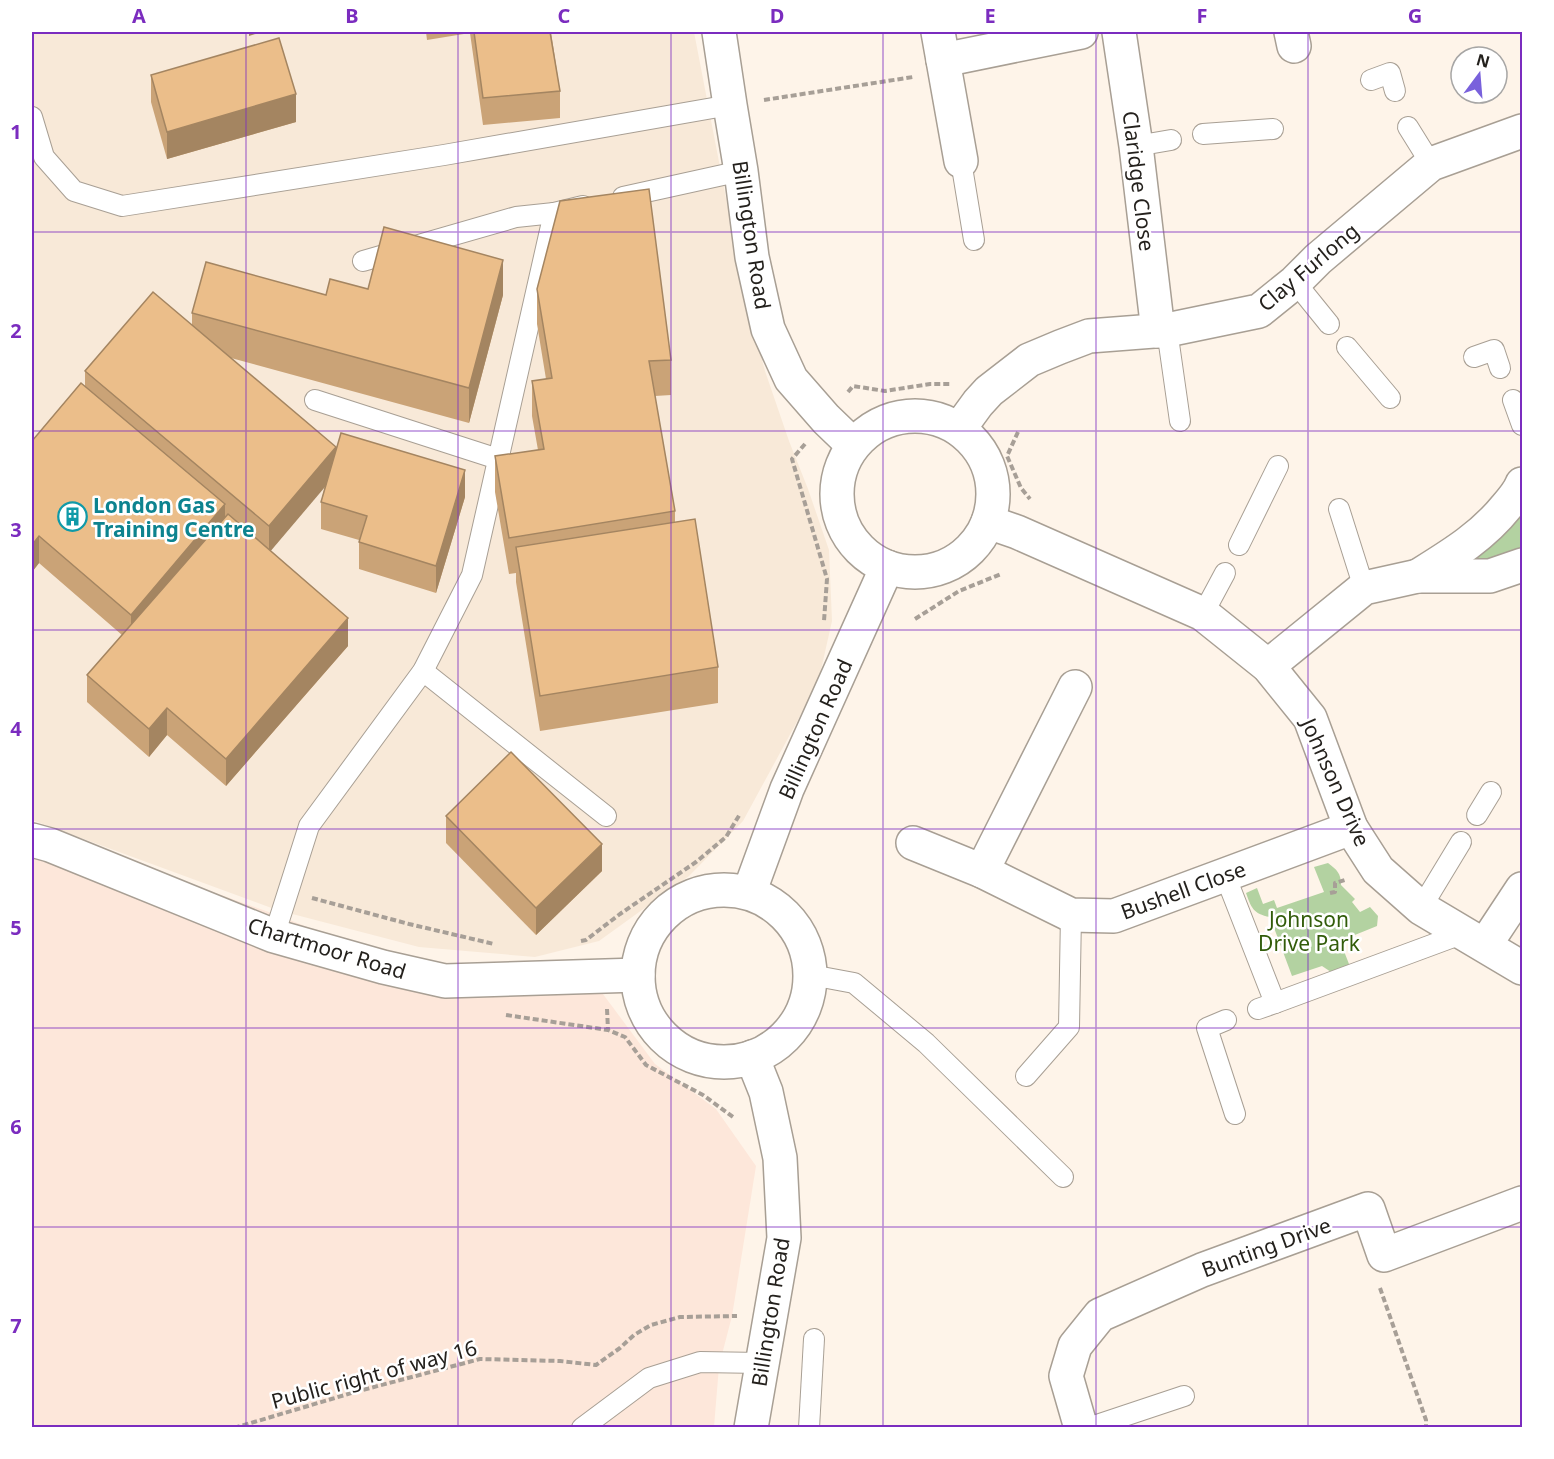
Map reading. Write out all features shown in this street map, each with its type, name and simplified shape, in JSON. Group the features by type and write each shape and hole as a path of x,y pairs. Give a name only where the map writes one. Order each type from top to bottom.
{"street":[{"name":"Billington Road","path":"719,32 744,102 741,171 752,257 768,329 791,379 826,419 853,445"},
{"path":"961,160 933,56 1081,32"},
{"name":"Claridge Close","path":"1119,32 1163,331"},
{"name":"Clay Furlong","path":"959,429 989,391 1029,360 1089,336 1163,331 1259,312 1431,164 1522,131"},
{"path":"915,415 938,418 959,429 977,446 989,468 994,492 993,507 988,522 976,543 958,559 935,570 911,572 887,567 866,554 849,536 840,514 837,490 842,466 853,445 870,429 891,419 915,415"},
{"path":"1418,576 1457,552 1493,523 1522,484"},
{"name":"Johnson Drive","path":"988,522 1017,532 1203,614 1268,666 1310,718 1351,828 1378,870 1421,908 1522,968"},
{"path":"1268,666 1364,588 1418,576 1490,576 1522,565"},
{"name":"Billington Road","path":"749,893 787,789 887,567"},
{"path":"982,871 1075,687"},
{"name":"Bushell Close","path":"913,843 982,871 1071,915 1114,916 1351,828"},
{"name":"Chartmoor Road","path":"32,840 50,845 274,936 383,967 445,981 638,975"},
{"path":"719,889 749,893 774,904 794,924 807,952 811,975 807,1003 795,1027 776,1046 752,1057 716,1064 682,1054 654,1031 638,975 644,938 663,913 688,896 719,889"},
{"path":"1474,939 1522,889"},
{"name":"Billington Road","path":"751,1428 784,1238 780,1158 766,1092 752,1057"},
{"path":"1384,1255 1522,1203"},
{"name":"Bunting Drive","path":"1081,1428 1066,1376 1075,1346 1100,1315 1202,1270 1368,1209 1384,1255"}],"lane":[{"path":"1371,80 1390,73 1395,92"},
{"path":"32,117 44,157 74,191 122,206 444,155 744,102"},
{"path":"1408,127 1431,164"},
{"path":"1203,134 1273,129"},
{"path":"1136,146 1171,140"},
{"path":"961,160 974,240"},
{"path":"363,261 516,217 554,213 741,171"},
{"path":"274,936 309,826 423,671 472,575 554,213"},
{"path":"1295,282 1329,324"},
{"path":"1163,331 1180,421"},
{"path":"1347,347 1390,398"},
{"path":"1474,357 1494,350 1500,368"},
{"path":"315,400 498,459"},
{"path":"1513,400 1522,425"},
{"path":"1239,545 1278,466"},
{"path":"1339,508 1364,588"},
{"path":"1203,614 1225,573"},
{"path":"423,671 606,816"},
{"path":"1477,815 1491,792"},
{"path":"1421,908 1461,842"},
{"path":"1225,875 1267,1006 1474,939"},
{"path":"1026,1076 1069,1027 1071,915"},
{"path":"811,975 854,982 926,1043 1063,1177"},
{"path":"1226,1020 1207,1028 1235,1114"},
{"path":"809,1428 814,1340"},
{"path":"582,1428 649,1378 700,1362 761,1363"},
{"path":"1088,1428 1184,1396"}],"path":[{"path":"744,102 933,56"},
{"path":"1018,432 1007,456 1021,488 1030,499"},
{"path":"792,459 827,579 823,627"},
{"path":"915,619 959,591 1000,574"},
{"path":"586,940 696,862 726,837 743,809"},
{"path":"289,890 334,905 505,946"},
{"path":"608,1030 625,1037 646,1065 703,1095 732,1117"},
{"path":"1384,1255 1378,1284 1426,1420 1426,1428"},
{"name":"Public right of way 16","path":"234,1428 355,1392 480,1359 560,1361 596,1365 634,1335 651,1325 680,1317 742,1316"}],"shaded area":[{"path":"32,32 694,32 740,271 755,334 765,371 829,550 832,621 818,683 743,821 689,876 599,941 535,957 419,947 277,910 32,820"},
{"path":"32,827 277,915 445,981 597,986 655,1064 716,1109 756,1166 732,1316 719,1366 714,1427 32,1427"}],"green space":[{"path":"1522,514 1522,551 1470,564"},
{"name":"Johnson Drive Park","path":"1328,863 1338,872 1341,885 1355,899 1352,902 1360,912 1370,907 1378,916 1377,926 1340,941 1349,964 1343,971 1334,974 1322,966 1292,976 1270,917 1254,909 1246,893 1257,888 1263,904 1274,900 1277,908 1324,892 1314,867"}],"building":[{"path":"474,32 550,32 560,91 483,98"},
{"path":"279,38 296,94 167,132 151,75"},
{"path":"649,189 671,360 649,361 675,511 509,538 495,456 544,449 532,381 552,378 537,289 560,201"},
{"path":"384,227 503,260 469,388 192,313 206,262 326,295 330,279 368,289"},
{"path":"153,292 336,447 269,526 85,371"},
{"path":"81,383 225,504 131,615 39,536 32,545 32,441"},
{"path":"341,433 465,470 436,566 359,542 367,516 321,502"},
{"path":"228,514 348,618 226,759 167,708 149,729 87,675"},
{"path":"695,519 718,667 540,696 516,547"},
{"path":"511,752 602,844 536,908 446,816"}],"place":[{"name":"London Gas Training Centre","path":"72,517"}]}
